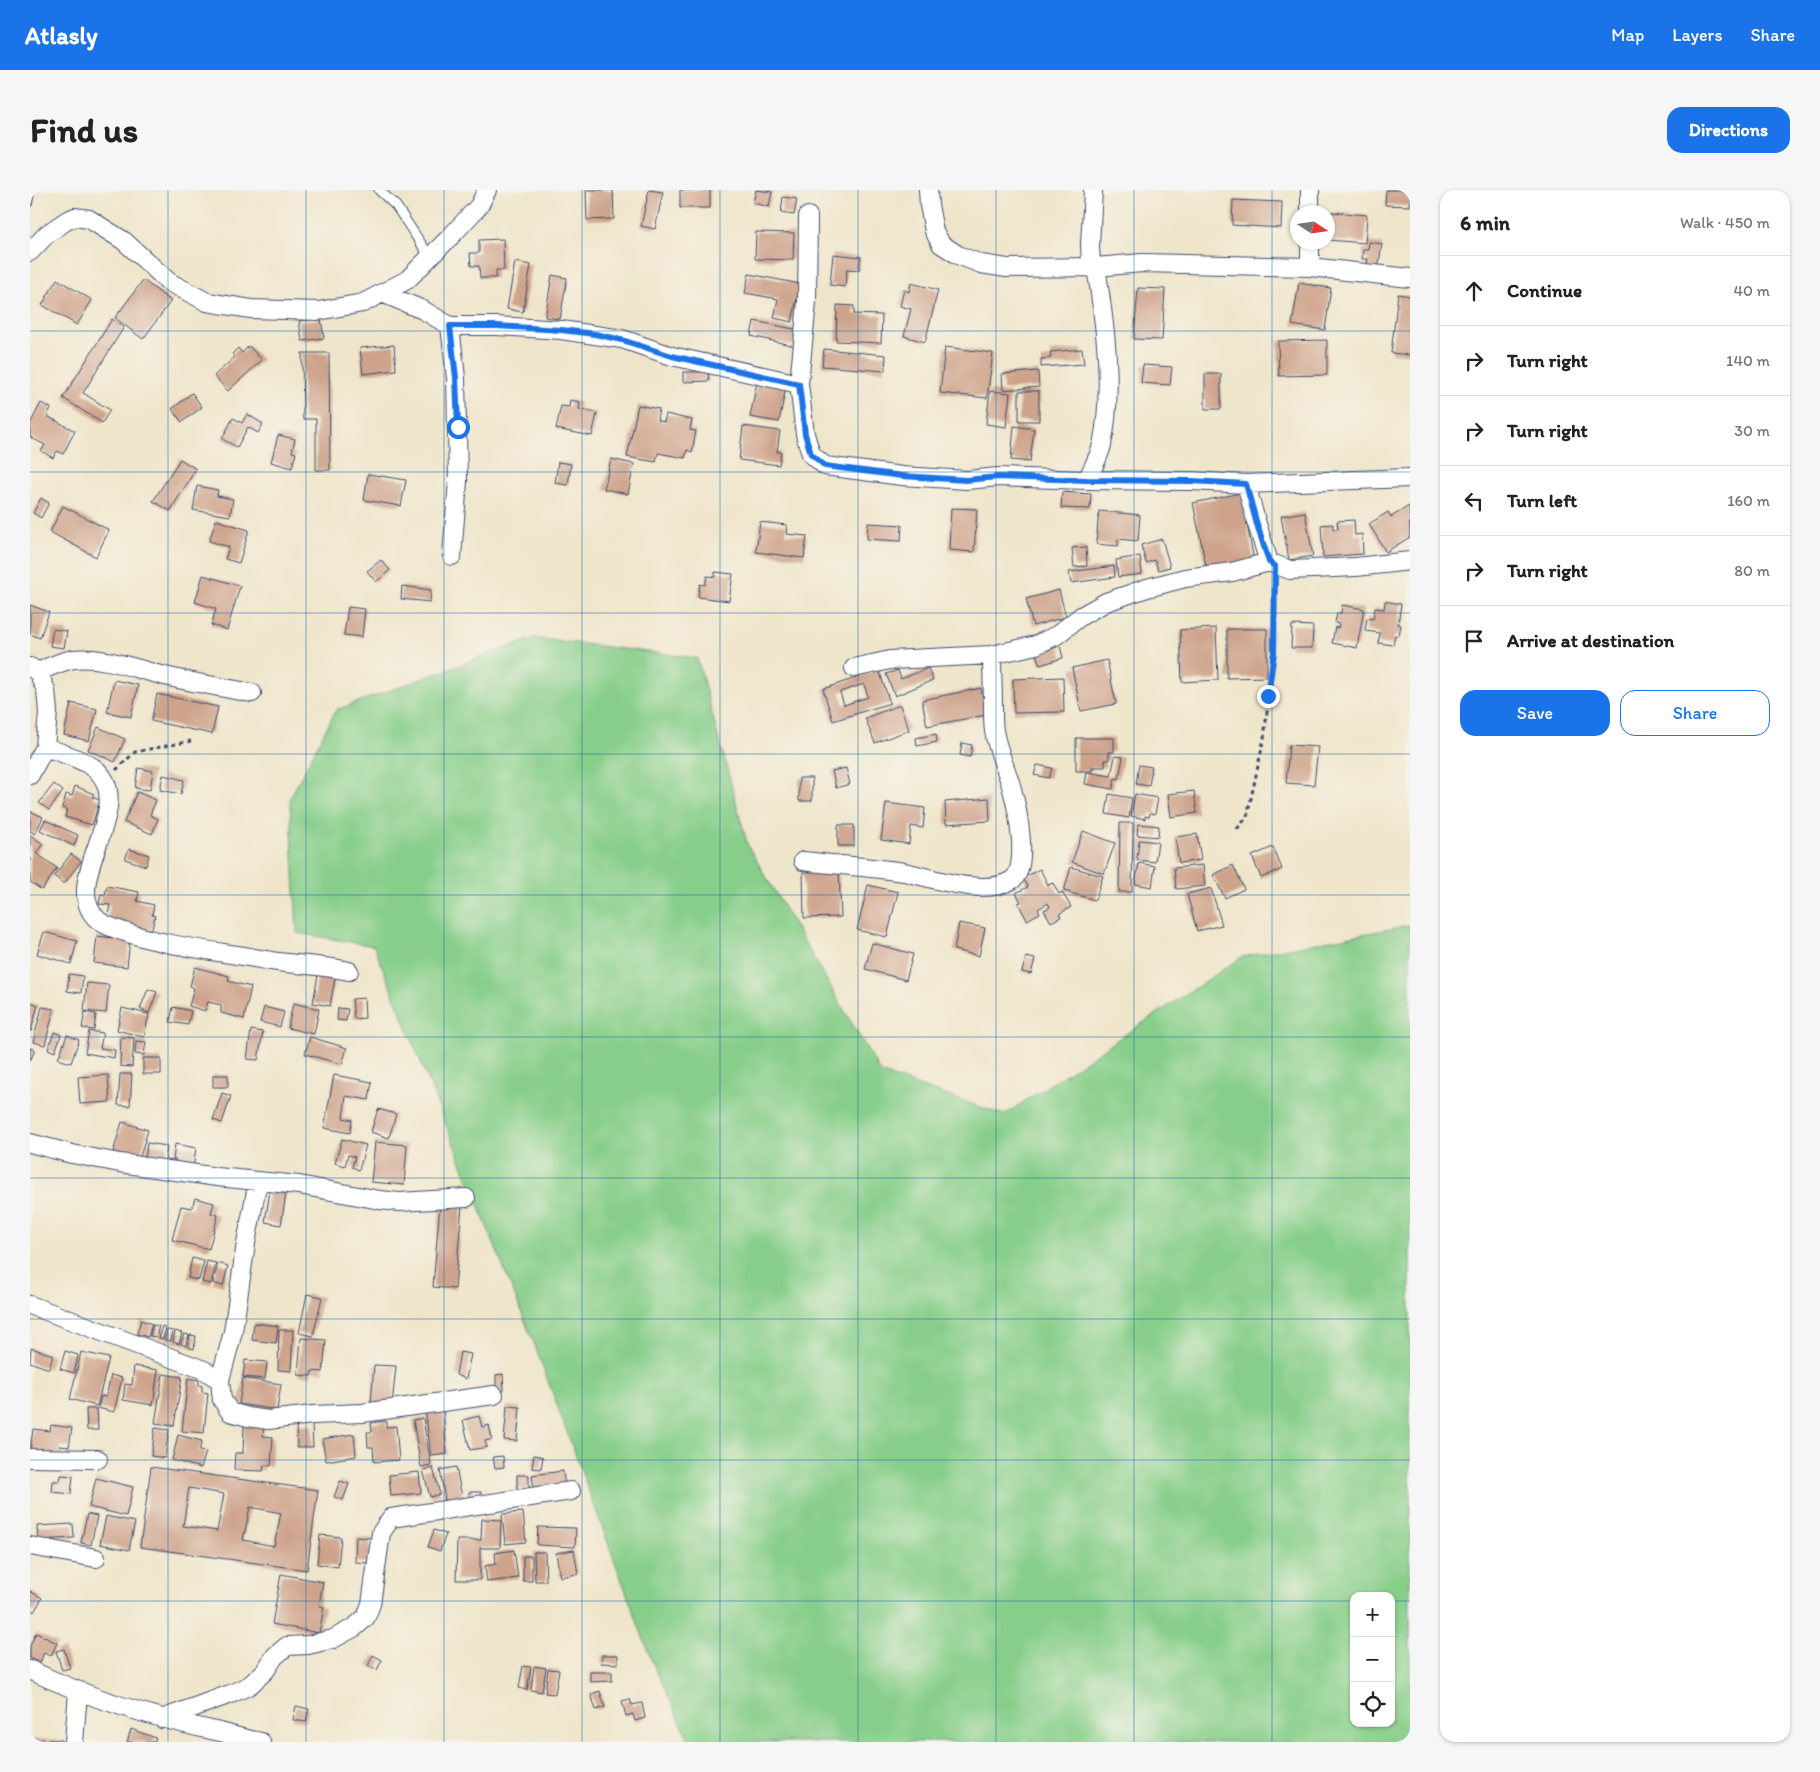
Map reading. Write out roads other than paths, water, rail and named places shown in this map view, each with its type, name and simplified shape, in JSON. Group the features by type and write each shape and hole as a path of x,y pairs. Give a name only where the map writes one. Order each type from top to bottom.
{"street":[{"path":"30,252 47,234 75,217 89,219 124,241 169,282 207,302 251,309 318,311 363,304 406,280 478,206 487,190"},
{"path":"928,190 934,231 941,244 958,255 981,264 1007,268 1142,263 1310,267 1410,278"},
{"path":"1087,480 1102,446 1106,411 1107,372 1105,323 1090,245 1093,190"},
{"path":"1310,190 1310,205"},
{"path":"808,216 807,302 799,384 805,434 811,454 825,466 902,476 966,480 998,477 1246,484 1410,478"},
{"path":"1310,250 1310,267"},
{"path":"382,293 423,310 450,326 497,326 595,334 622,340 672,356 799,384"},
{"path":"450,326 456,378 458,482 452,556"},
{"path":"1246,484 1256,521 1272,564"},
{"path":"854,668 890,660 992,655 1036,645 1057,635 1081,616 1106,602 1147,588 1186,578 1272,564 1290,570 1356,567 1410,561"},
{"path":"803,861 904,872 941,882 969,886 993,886 1010,881 1016,876 1020,866 1022,848 1013,790 994,731 992,655"},
{"path":"30,775 45,747 48,712 46,690 34,669 74,659 94,660 123,664 164,676 252,693"},
{"path":"45,747 72,756 94,769 106,782 109,798 104,823 86,884 85,899 97,920 107,926 142,937 189,947 275,962 349,971"},
{"path":"30,1143 72,1154 120,1163 217,1177 299,1185 380,1200 399,1202 466,1198"},
{"path":"258,1180 246,1243 233,1332 220,1380 222,1400 230,1412 268,1420 313,1415 362,1413 494,1395"},
{"path":"30,1305 204,1370 220,1380"},
{"path":"30,1458 98,1459"},
{"path":"162,1719 233,1693 250,1684 265,1670 275,1656 287,1646 308,1645 332,1639 355,1627 366,1618 371,1604 382,1533 391,1518 571,1491"},
{"path":"30,1546 96,1558"},
{"path":"30,1670 78,1692 162,1719 232,1739 261,1742"},
{"path":"74,1742 78,1692"}],"lane":[{"path":"379,190 396,206 430,257"}]}
